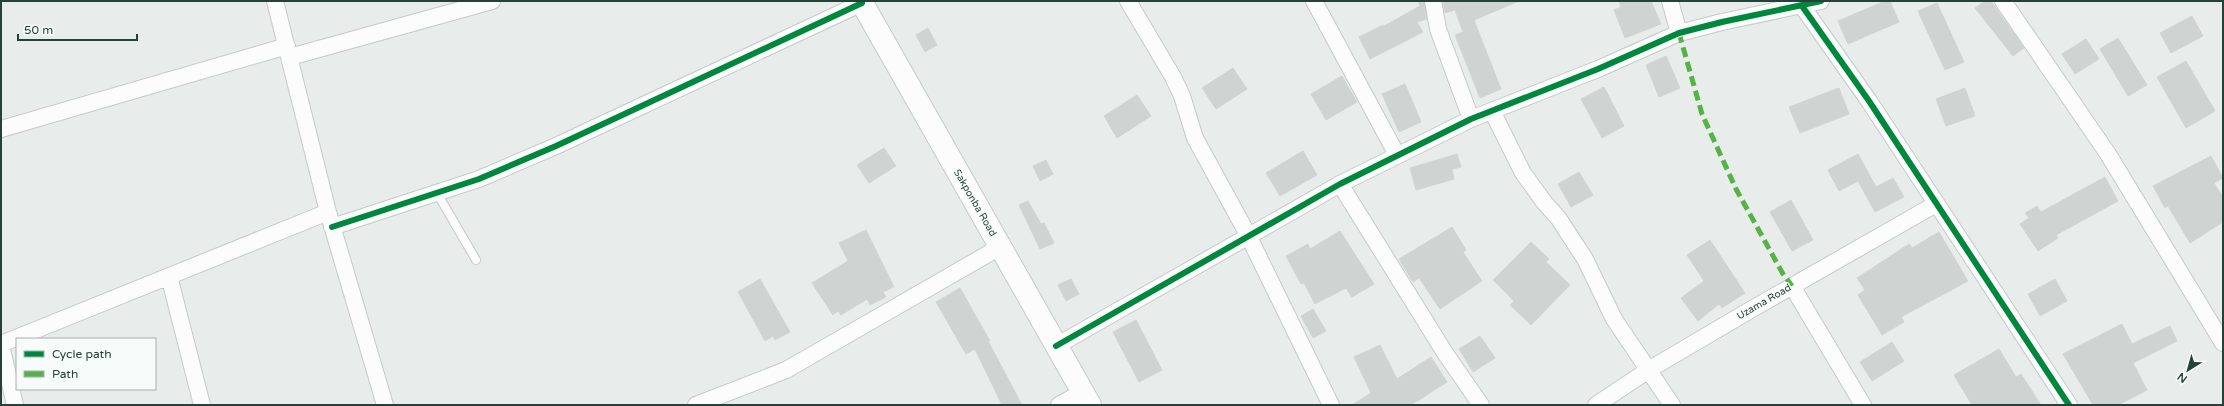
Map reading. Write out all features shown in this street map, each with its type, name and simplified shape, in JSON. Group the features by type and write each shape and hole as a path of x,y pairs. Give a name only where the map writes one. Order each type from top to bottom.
{"main road":[{"name":"Sakponba Road","path":"861,2 1086,399"}],"street":[{"path":"275,1 330,220 385,405"},
{"path":"1,129 289,52 492,1"},
{"path":"1128,1 1173,77 1184,102 1194,138 1248,235 1331,405"},
{"path":"1314,1 1397,155"},
{"path":"1433,1 1438,29 1471,120"},
{"path":"1670,1 1679,33"},
{"path":"1056,346 1248,235 1340,184 1471,120 1598,69 1679,33 1722,22 1821,1"},
{"path":"2003,1 2108,154 2223,343"},
{"path":"15,405 1,344 169,276 330,220 437,193 479,179 556,146 861,2"},
{"path":"1802,6 1869,101 2031,345 2069,405"},
{"path":"1492,111 1523,173 1544,202 1559,219 1585,259 1614,319 1650,369 1672,405"},
{"path":"1340,184 1445,353 1481,405"},
{"name":"Uzama Road","path":"1596,405 1650,369 1936,204"},
{"path":"696,405 786,370 1000,247"},
{"path":"169,276 202,405"},
{"path":"1792,286 1863,405"},
{"path":"1059,405 1086,399"}],"lane":[{"path":"437,193 476,260"}],"building":[{"path":"1418,1 1424,1 1427,19 1417,22 1423,32 1370,59 1359,37 1383,25 1384,26 1420,6"},
{"path":"1443,1 1519,1 1474,20 1501,89 1480,98 1455,35 1463,32 1455,10 1445,13"},
{"path":"1619,1 1651,1 1661,24 1625,38 1614,10 1621,7"},
{"path":"1885,1 1890,1 1899,22 1848,44 1838,21"},
{"path":"1985,1 1991,1 2024,48 2013,56 1975,8"},
{"path":"1937,3 1964,62 1945,70 1918,11"},
{"path":"2192,16 2203,36 2171,53 2160,33"},
{"path":"928,28 937,45 925,52 916,35"},
{"path":"2118,38 2147,85 2128,96 2100,49"},
{"path":"2086,39 2099,59 2075,74 2062,54"},
{"path":"1666,56 1680,88 1659,97 1646,65"},
{"path":"2186,61 2215,111 2186,128 2157,77"},
{"path":"1233,68 1247,89 1216,109 1202,88"},
{"path":"1342,76 1357,102 1326,120 1311,94"},
{"path":"1405,84 1421,122 1399,132 1382,94"},
{"path":"1604,87 1624,126 1602,138 1581,99"},
{"path":"1839,88 1849,114 1800,133 1789,107"},
{"path":"1965,88 1975,116 1946,126 1936,99"},
{"path":"1137,95 1151,116 1117,138 1104,116"},
{"path":"884,148 896,166 869,183 857,165"},
{"path":"1303,151 1317,175 1280,196 1266,173"},
{"path":"1457,154 1461,167 1452,169 1454,179 1416,190 1410,168"},
{"path":"1858,154 1876,187 1893,178 1904,197 1875,212 1858,181 1839,191 1828,170"},
{"path":"2211,156 2223,178 2214,183 2223,197 2223,222 2190,243 2168,206 2165,208 2153,186"},
{"path":"1046,160 1053,174 1040,181 1033,166"},
{"path":"1579,172 1593,195 1571,207 1558,184"},
{"path":"2105,177 2118,201 2056,235 2058,238 2038,251 2020,224 2029,218 2025,213 2037,206 2041,212"},
{"path":"1791,200 1813,240 1792,251 1770,212"},
{"path":"1028,201 1041,224 1044,223 1054,243 1040,249 1019,205"},
{"path":"1452,227 1466,250 1463,252 1482,281 1440,309 1419,278 1413,282 1399,259"},
{"path":"866,230 894,287 883,292 886,297 870,305 867,299 841,315 838,311 833,315 812,283 848,261 839,243"},
{"path":"1340,231 1374,284 1352,297 1346,288 1315,304 1304,283 1301,284 1286,256 1308,244 1310,249"},
{"path":"1939,232 1968,281 1901,317 1904,322 1882,335 1858,295 1865,290 1857,278 1909,244 1912,248"},
{"path":"1710,240 1745,293 1722,308 1719,304 1698,321 1681,298 1704,281 1687,255"},
{"path":"1531,242 1549,259 1546,262 1570,285 1531,325 1510,305 1514,301 1493,280"},
{"path":"760,279 790,332 775,340 773,336 765,341 738,292"},
{"path":"1071,279 1079,294 1066,301 1058,285"},
{"path":"2055,279 2067,301 2040,316 2028,294"},
{"path":"960,288 990,341 988,341 1022,405 1002,405 975,349 966,354 936,302"},
{"path":"1313,309 1326,331 1313,338 1301,316"},
{"path":"1136,320 1162,370 1139,382 1113,332"},
{"path":"2122,324 2132,344 2170,326 2177,341 2133,363 2147,390 2118,405 2093,405 2063,354"},
{"path":"1480,336 1495,358 1473,372 1459,349"},
{"path":"1892,342 1904,361 1872,381 1860,362"},
{"path":"1380,345 1397,379 1431,357 1447,382 1411,405 1352,405 1371,393 1354,357"},
{"path":"1999,349 2016,377 2021,374 2041,405 1972,405 1954,375"}],"marked path":[{"path":"1679,33 1702,114 1736,189 1783,274 1792,286"}],"cycle path":[{"path":"1056,346 1340,184 1471,119 1598,69 1679,33 1722,22 1821,1"},
{"path":"332,227 479,179 556,146 862,3"},
{"path":"1802,6 1869,101 2069,405"}]}
